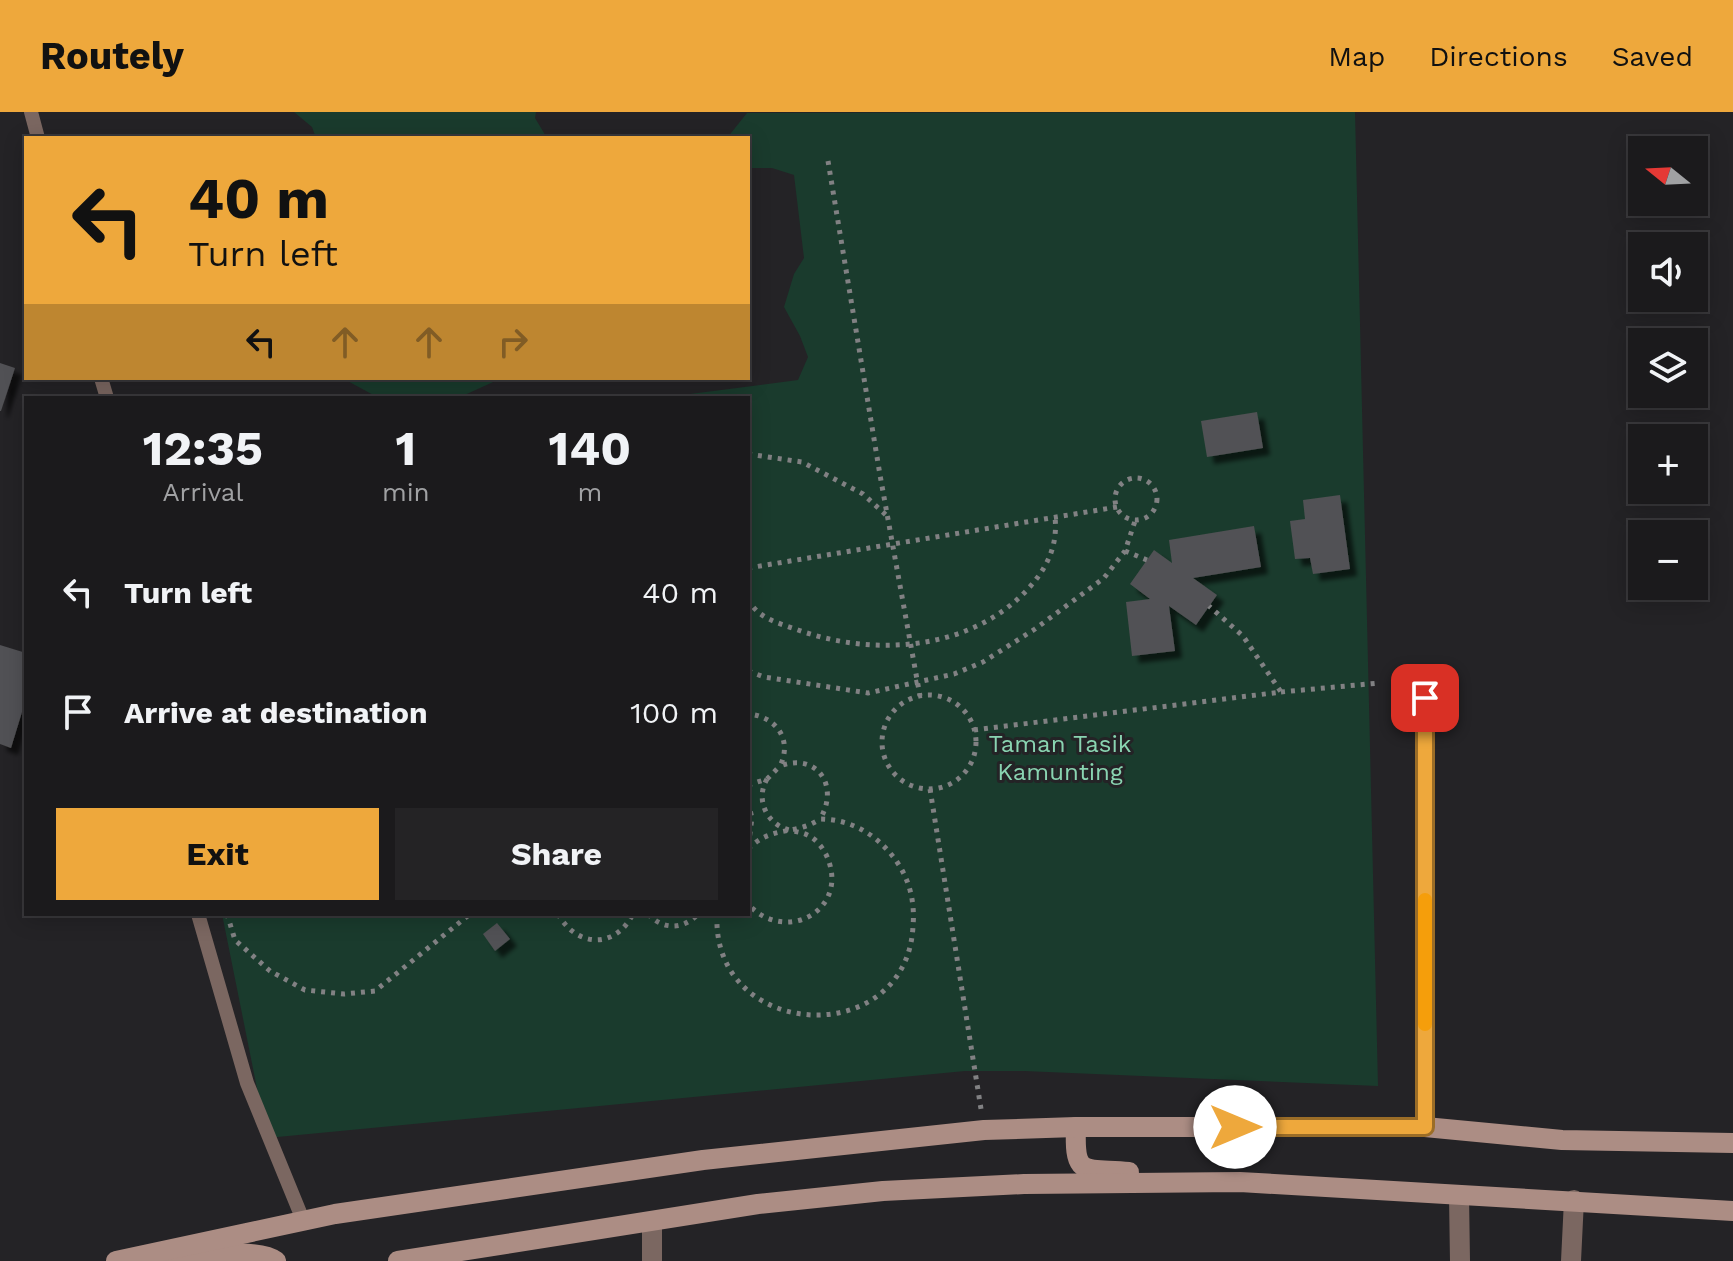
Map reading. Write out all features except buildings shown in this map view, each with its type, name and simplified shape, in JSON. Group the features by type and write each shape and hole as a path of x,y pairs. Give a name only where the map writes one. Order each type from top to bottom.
{"main road":[{"path":"1076,1127 1075,1154 1078,1164 1085,1168 1240,1182 1733,1211"},
{"path":"116,1261 303,1220 703,1160 984,1130 1425,1127 1562,1140 1733,1143"},
{"path":"398,1261 758,1204 883,1191 1024,1184 1240,1182"},
{"path":"155,1261 242,1254 268,1255 276,1261"}],"street":[{"path":"1459,1195 1460,1261"},
{"path":"1571,1261 1574,1200"},
{"path":"652,1222 652,1261"}],"lane":[{"path":"31,112 37,136"},
{"path":"1399,682 1425,698 1425,1127"},
{"path":"199,916 247,1083 303,1220"}],"path":[{"path":"828,161 920,696"},
{"path":"750,454 802,462 863,494 887,516"},
{"path":"1137,478 1154,486 1157,505 1145,519 1126,518 1117,507 1116,493 1128,479 1137,478"},
{"path":"750,568 1117,507"},
{"path":"750,604 763,616 810,634 857,645 911,644 942,639 970,629 1020,597 1040,574 1053,551 1055,517"},
{"path":"750,672 764,677 868,693 954,674 996,654 1104,578 1125,551 1135,521"},
{"path":"1125,551 1147,560"},
{"path":"1209,606 1243,636 1281,692"},
{"path":"974,730 1281,692 1399,682"},
{"path":"920,696 950,700 972,722 975,752 969,767 959,779 945,787 915,787 901,780 890,769 884,755 882,740 886,724 906,702 920,696"},
{"path":"750,714 760,715 779,729 785,752 780,766 767,779 750,784"},
{"path":"780,766 795,762 808,764 827,782 829,796 820,819"},
{"path":"750,906 760,916 773,922 802,921 825,902 831,889 829,860 822,847 811,837 772,820 764,809 762,796 767,779"},
{"path":"930,789 984,1130"},
{"path":"750,810 750,833"},
{"path":"717,916 720,946 729,966 742,985 758,1000 778,1010 799,1016 832,1015 864,1005 897,975 910,944 914,911 911,889 889,851 872,836 853,825 820,819 800,828 769,833 750,847"},
{"path":"228,916 235,940 270,971 305,990 344,994 375,991 468,916"},
{"path":"559,916 565,927 590,940 618,934 632,916"},
{"path":"651,916 664,926 675,927 686,924 696,916"}],"green space":[{"path":"294,112 536,112 535,118 546,136 315,136 312,127"},
{"name":"Taman Tasik Kamunting","path":"1355,112 1378,1086 965,1071 267,1138 222,916 750,916 750,396 674,396 798,380 808,357 784,307 794,274 804,258 794,175 772,168 750,168 750,136 729,136 747,113"},
{"path":"346,380 498,380 462,396 375,396"}],"slow traffic":[{"path":"1425,900 1425,1024"}],"route":[{"path":"1235,1127 1425,1127 1425,698"}]}
